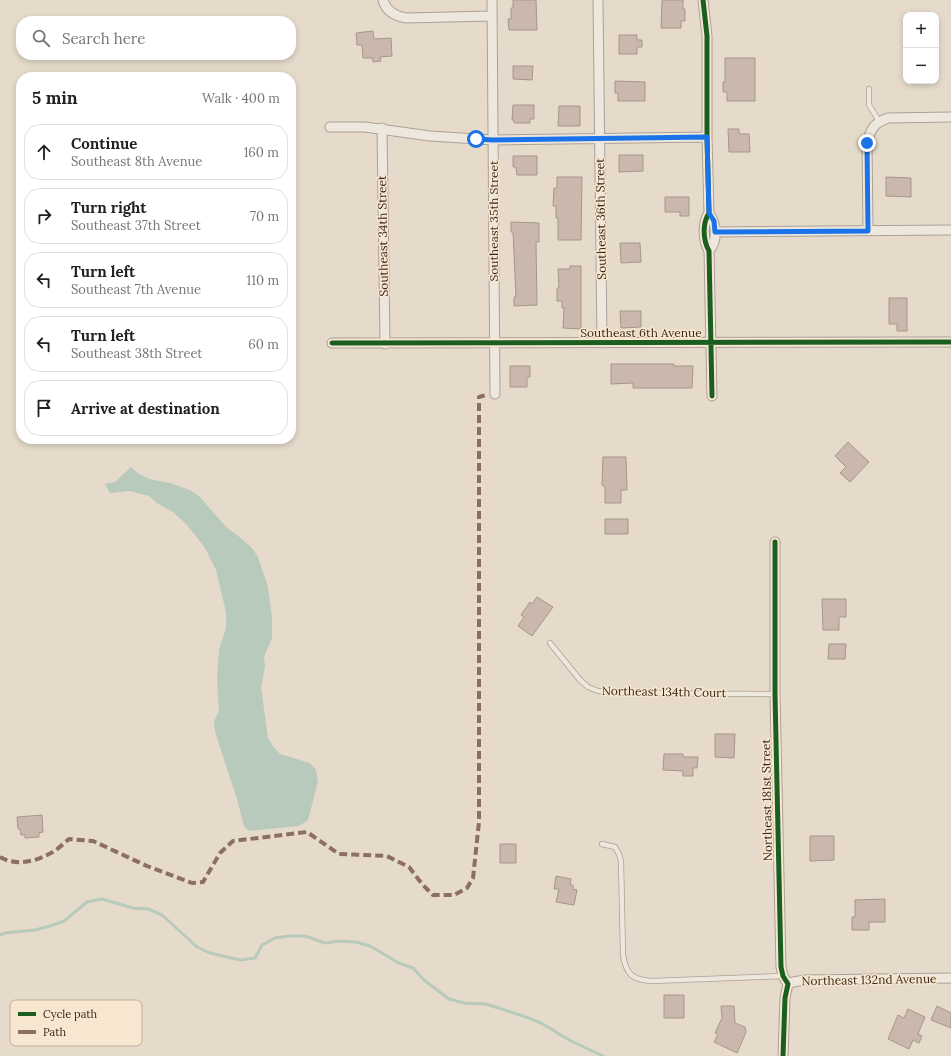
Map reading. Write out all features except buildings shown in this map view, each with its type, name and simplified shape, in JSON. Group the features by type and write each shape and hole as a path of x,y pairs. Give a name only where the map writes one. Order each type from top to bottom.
{"street":[{"path":"383,0 389,10 397,16 406,18 492,16"},
{"name":"Southeast 35th Street","path":"492,0 495,394"},
{"name":"Southeast 36th Street","path":"598,0 602,343"},
{"path":"703,0 707,36 709,213 714,221 715,232 715,244 709,251"},
{"path":"868,231 867,143 876,124 888,118 951,117"},
{"path":"330,126 382,128 430,136 493,140 707,137"},
{"name":"Southeast 34th Street","path":"382,128 385,344"},
{"path":"709,213 704,221 705,244 709,251 712,396"},
{"path":"715,232 951,230"},
{"name":"Southeast 6th Avenue","path":"332,344 951,342"},
{"name":"Northeast 181st Street","path":"775,542 775,694 781,967 783,976 788,984"},
{"name":"Northeast 132nd Avenue","path":"788,984 805,980 951,978"},
{"path":"783,1056 785,998 788,984"}],"lane":[{"path":"869,89 869,105 876,124"},
{"name":"Northeast 134th Court","path":"550,644 580,680 588,687 598,691 627,693 775,694"},
{"path":"602,844 615,848 619,854 622,876 623,955 625,966 633,977 652,981 783,976"}],"shaded area":[{"path":"131,467 139,474 149,479 170,483 190,490 199,496 227,528 252,548 258,557 268,587 272,617 272,638 264,657 265,667 261,687 268,738 280,754 310,763 316,770 318,782 308,820 299,826 249,831 244,826 237,799 215,732 214,721 219,711 217,679 219,650 226,628 226,612 216,570 205,548 185,523 173,512 157,503 149,496 130,491 110,493 105,484 115,482"}],"waterway":[{"path":"0,935 5,933 35,930 50,926 64,921 87,902 102,899 133,908 148,909 162,915 197,947 210,953 240,960 255,958 262,945 275,938 305,936 325,943 340,941 356,942 370,946 399,963 413,968 424,980 449,999 464,1003 486,1004 529,1018 543,1024 569,1040 603,1056"}],"marked path":[{"path":"0,857 6,860 18,862 31,861 52,853 69,839 93,841 147,866 192,883 203,882 220,853 233,841 307,832 339,854 387,856 409,867 433,895 454,895 467,888 473,878 479,822 479,397 486,395"}],"cycle path":[{"path":"703,0 707,36 709,213 705,222 704,232 705,242 709,251 712,396"},
{"path":"332,343 951,342"},
{"path":"775,542 775,694 781,967 783,976 788,984 785,998 783,1056"}],"route":[{"path":"476,139 707,137 709,213 714,221 715,232 868,231 867,143"}]}
